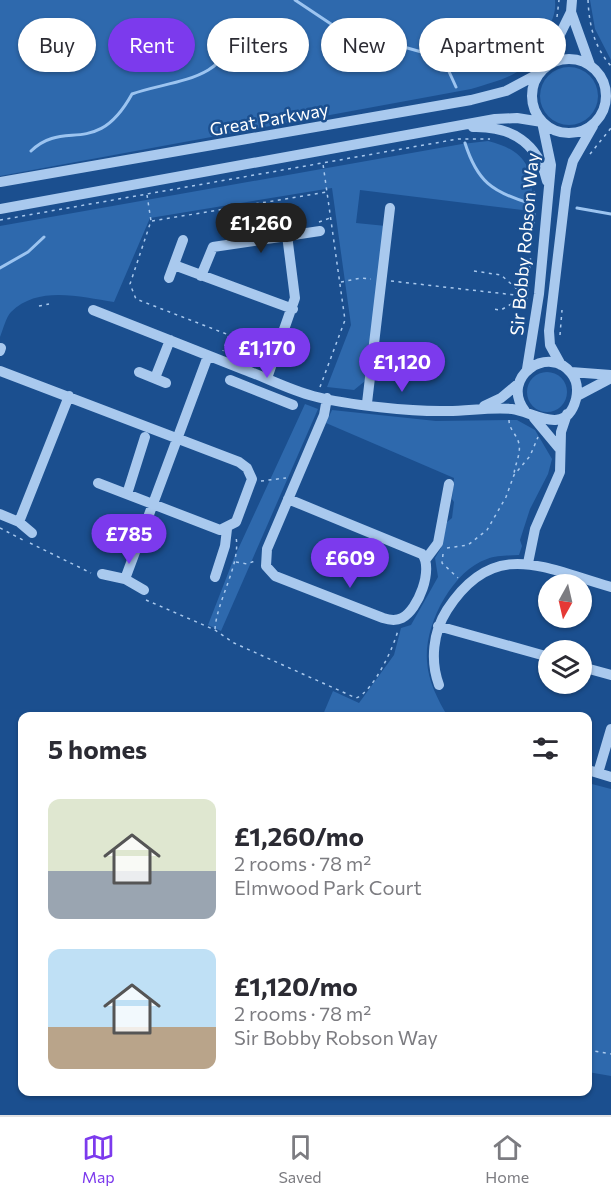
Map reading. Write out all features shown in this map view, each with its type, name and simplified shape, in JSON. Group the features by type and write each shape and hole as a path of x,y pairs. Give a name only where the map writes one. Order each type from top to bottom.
{"street":[{"path":"566,22 571,12 572,0"},
{"path":"571,12 590,65 611,83"},
{"name":"Great Parkway","path":"566,59 590,65"},
{"name":"Great Parkway","path":"0,183 492,96 520,85 540,72"},
{"path":"541,72 532,99 542,122"},
{"path":"0,209 507,117 542,122 564,133 579,132 592,126 606,114 600,75"},
{"name":"Sir Bobby Robson Way","path":"527,369 539,294 550,157 542,122"},
{"name":"Sir Bobby Robson Way","path":"561,365 552,350 549,331 564,202 573,161 592,126"},
{"path":"451,127 496,128 516,135 538,155 548,187"},
{"path":"366,403 390,208"},
{"path":"201,276 213,248 320,231"},
{"path":"267,378 293,309 294,285 287,235"},
{"path":"169,278 183,240"},
{"path":"174,265 293,309"},
{"path":"93,310 208,356 322,397 443,411 478,409 529,414 548,420 567,414"},
{"path":"155,378 170,340"},
{"path":"125,579 208,356"},
{"path":"478,409 501,398 519,383 527,369 544,363 561,365 571,372 611,377"},
{"path":"244,369 234,381 289,403 290,387"},
{"path":"0,371 243,464 252,479 237,520 227,529 225,546 215,577"},
{"path":"139,372 166,383"},
{"path":"528,563 535,529 560,472 559,448 567,414 577,396 577,387 571,372"},
{"path":"577,396 611,377"},
{"path":"519,383 518,398 559,448"},
{"path":"19,522 69,396"},
{"path":"288,499 414,548 426,559 428,566 426,579 411,610 402,618 383,618 275,576 266,566 265,556 288,499 324,415 322,397"},
{"path":"127,494 145,437"},
{"path":"98,483 213,529 227,529"},
{"path":"426,559 438,543 449,484"},
{"path":"0,514 19,522 32,533"},
{"path":"439,685 434,662 438,626 465,586 481,572 491,568 528,563 611,587"},
{"path":"102,574 125,579 144,590"},
{"path":"438,626 538,654"},
{"path":"592,670 611,675"},
{"path":"611,729 593,772 611,777"}],"path":[{"path":"557,18 559,0"},
{"path":"588,0 590,25 595,40 611,66"},
{"path":"585,161 611,128"},
{"path":"0,220 458,139 494,139"},
{"path":"527,160 532,172 536,200 525,296 527,307"},
{"path":"322,163 345,320 322,382 322,397"},
{"path":"151,221 327,192"},
{"path":"474,271 501,274 525,296"},
{"path":"340,282 361,278 525,296"},
{"path":"492,309 501,310 525,296"},
{"path":"39,306 49,304"},
{"path":"559,340 562,306"},
{"path":"317,380 322,382"},
{"path":"465,586 442,563 443,554 448,548 468,545 482,536 496,517 514,475 520,448 516,434 509,427 509,418"},
{"path":"514,475 530,456 535,439 541,434"},
{"path":"252,479 265,482 282,478 297,479"},
{"path":"265,556 249,564 235,561 232,566 217,615 215,630 234,643 356,698 365,692 392,650 402,618"},
{"path":"592,1051 611,1054"}],"shaded area":[{"path":"0,0 555,0 553,18 419,18 419,72 517,72 471,89 0,176"},
{"path":"590,0 611,0 611,60 595,29"},
{"path":"566,67 575,67 590,75 598,90 598,102 590,117 575,125 563,125 548,117 540,102 540,90 548,75 553,72 566,72"},
{"path":"488,141 513,151 526,165 532,185 531,211 360,190 356,223 386,226 365,381 354,390 327,387 351,325 332,188 150,218 114,302 60,295 34,298 11,312 0,337 0,226"},
{"path":"547,372 561,378 567,392 561,406 547,412 533,406 527,392 533,378"},
{"path":"305,404 318,409 221,631 208,625 234,558"},
{"path":"332,410 436,421 517,420 535,430 552,459 548,474 530,509 520,540 522,546 519,555 494,557 474,565 452,587 435,616 427,647 427,661 434,690 445,712 324,712 333,691 359,703 394,655 401,628 411,625 438,577 435,558 441,548 447,522 452,518 454,502 452,499 454,478 326,423"},
{"path":"592,784 611,789 611,1076 592,1073"}],"waterway":[{"path":"295,0 334,26 357,34 373,34 393,44 436,56 446,65 456,87"},
{"path":"31,151 56,137 93,132 106,126 119,114 132,94 180,81 207,70"},
{"path":"465,143 475,167 488,183 505,194 529,203"},
{"path":"577,208 611,214"},
{"path":"0,268 28,252 44,237"}]}
